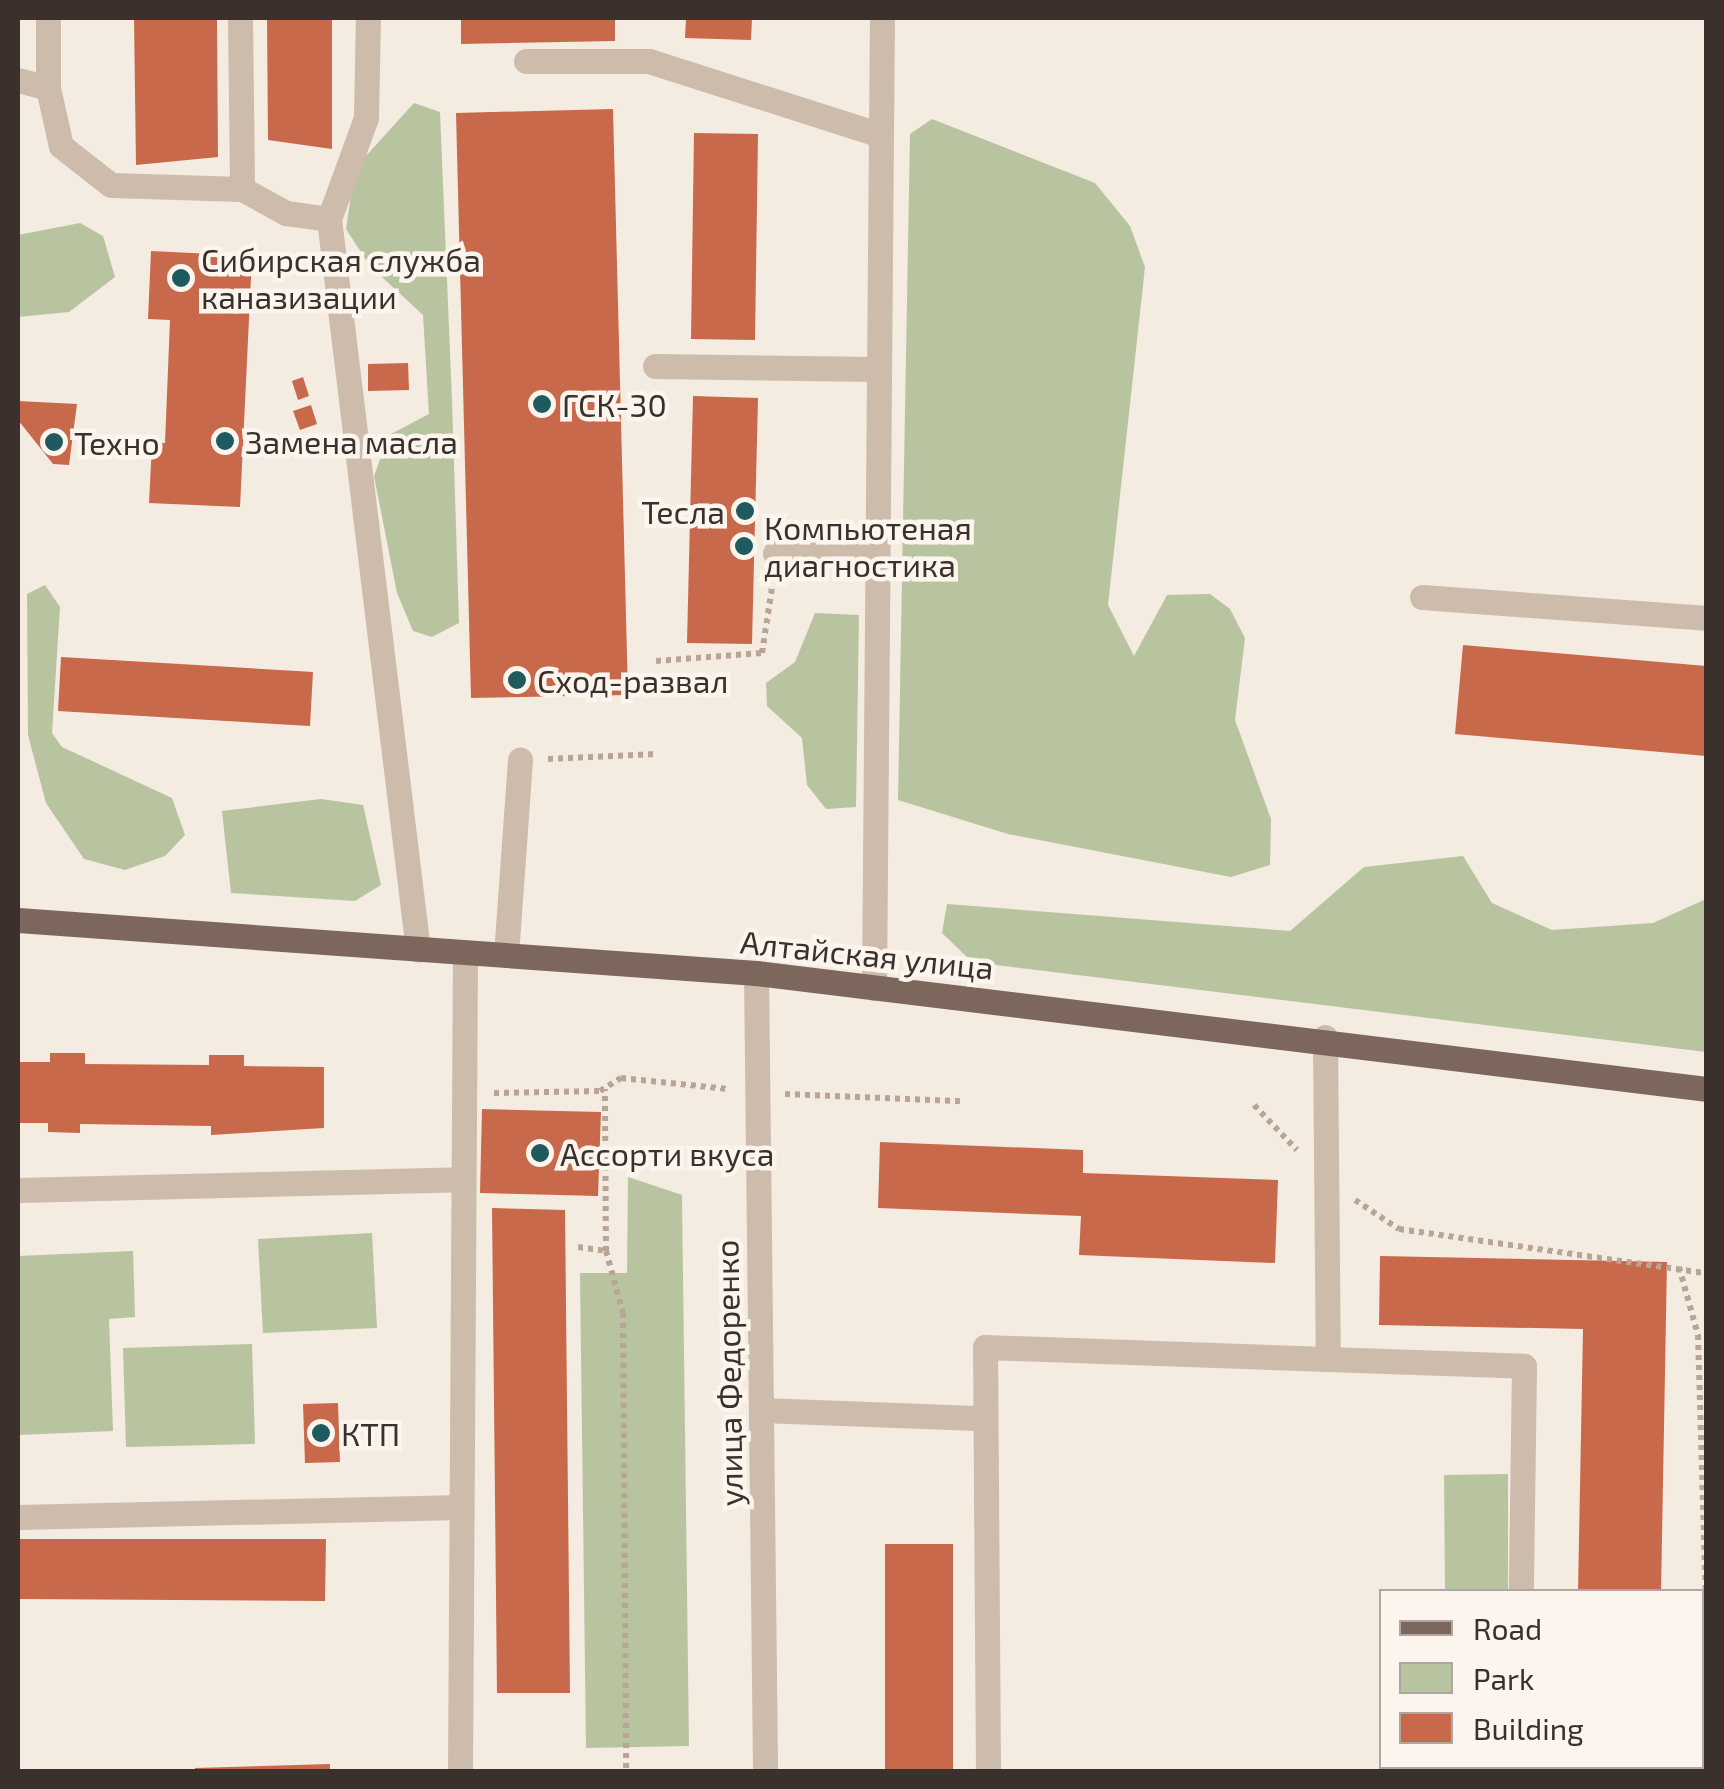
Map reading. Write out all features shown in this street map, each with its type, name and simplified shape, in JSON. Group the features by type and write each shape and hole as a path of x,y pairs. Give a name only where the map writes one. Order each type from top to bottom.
{"main road":[{"name":"Алтайская улица","path":"18,920 756,974 1325,1037 1706,1089"}],"street":[{"path":"48,18 48,88 61,146 111,184 242,190 286,213 329,219"},
{"path":"240,18 242,190"},
{"path":"368,18 366,118 329,219 418,950"},
{"path":"874,988 876,369 882,18"},
{"path":"526,61 649,61 878,134"},
{"path":"18,80 48,88"},
{"path":"655,366 876,369"},
{"path":"775,553 876,555"},
{"path":"1422,597 1706,618"},
{"path":"506,955 520,760"},
{"path":"460,1772 466,953"},
{"name":"улица Федоренко","path":"756,974 765,1772"},
{"path":"1325,1037 1330,1184 1328,1359"},
{"path":"18,1190 462,1179"},
{"path":"988,1772 985,1346 1524,1366 1521,1589"},
{"path":"761,1410 983,1418"},
{"path":"18,1518 461,1507"}],"path":[{"path":"656,662 762,653 772,588"},
{"path":"520,760 656,754"},
{"path":"463,1093 605,1088 621,1078 757,1092 963,1101"},
{"path":"605,1088 606,1251 623,1313 626,1772"},
{"path":"1330,1184 1398,1229 1678,1266 1706,1274"},
{"path":"578,1247 606,1251"},
{"path":"1678,1266 1698,1335 1706,1608"}],"green space":[{"path":"414,103 440,112 452,400 459,623 432,637 413,631 397,593 374,476 389,435 429,414 423,315 370,266 346,229 355,168"},
{"path":"932,119 1095,183 1130,226 1145,267 1108,605 1134,656 1167,595 1210,594 1230,609 1245,638 1235,720 1271,819 1270,865 1231,877 1008,834 898,800 910,134"},
{"path":"80,223 103,236 115,277 69,312 18,317 18,235"},
{"path":"45,585 60,607 52,733 62,747 172,798 185,835 165,856 125,870 84,859 46,803 28,735 27,594"},
{"path":"815,613 859,615 856,807 826,809 807,785 802,738 767,706 766,683 795,662"},
{"path":"321,799 363,805 381,885 355,901 231,893 222,811"},
{"path":"1463,856 1492,903 1552,930 1653,923 1706,899 1706,1052 972,962 942,933 947,904 1290,931 1364,867"},
{"path":"628,1177 682,1195 689,1746 586,1748 580,1273 627,1273"},
{"path":"372,1233 377,1328 263,1333 258,1239"},
{"path":"133,1251 135,1317 109,1319 113,1431 18,1435 18,1256"},
{"path":"252,1344 255,1444 126,1447 123,1348"},
{"path":"1508,1474 1508,1589 1445,1589 1444,1475"}],"building":[{"path":"134,18 217,18 218,157 136,165"},
{"path":"267,18 332,18 332,149 268,140"},
{"path":"461,18 615,18 615,41 461,44"},
{"path":"686,18 752,18 751,40 685,38"},
{"name":"ГСК-30","path":"613,109 628,695 471,698 456,113"},
{"path":"694,133 758,134 755,340 691,339"},
{"path":"151,251 252,256 240,507 149,503 152,443 165,443 170,320 148,319"},
{"path":"408,363 409,390 368,391 368,364"},
{"path":"303,377 309,396 298,400 292,381"},
{"path":"693,396 758,398 752,644 687,643"},
{"name":"Техно","path":"18,401 77,404 69,465 53,464 18,420"},
{"path":"311,405 317,424 300,430 293,411"},
{"path":"1463,645 1706,666 1706,756 1455,734"},
{"path":"61,657 313,672 310,726 58,711"},
{"path":"50,1053 85,1053 85,1064 209,1065 209,1055 244,1055 244,1066 324,1067 324,1128 211,1135 211,1126 80,1124 80,1133 48,1132 48,1123 18,1123 18,1062 50,1062"},
{"name":"Ассорти вкуса","path":"482,1109 601,1112 598,1196 480,1193"},
{"path":"880,1142 1083,1150 1083,1173 1278,1180 1275,1263 1079,1255 1081,1216 878,1208"},
{"path":"492,1208 565,1210 570,1693 497,1693"},
{"path":"1380,1256 1667,1262 1661,1589 1578,1589 1583,1329 1379,1325"},
{"name":"КТП","path":"338,1403 340,1462 305,1463 303,1404"},
{"path":"18,1539 326,1539 325,1601 18,1599"},
{"path":"885,1544 953,1544 953,1772 885,1772"},
{"path":"330,1764 330,1772 195,1772 195,1768"},
{"path":"1575,1769 1658,1769 1658,1772"}],"place":[{"name":"Сибирская служба каназизации","path":"181,278"},
{"name":"ГСК-30","path":"542,404"},
{"name":"Замена масла","path":"225,441"},
{"name":"Техно","path":"54,442"},
{"name":"Тесла","path":"745,511"},
{"name":"Компьютеная диагностика","path":"744,546"},
{"name":"Сход-развал","path":"517,680"},
{"name":"Ассорти вкуса","path":"540,1153"},
{"name":"КТП","path":"321,1433"}]}
